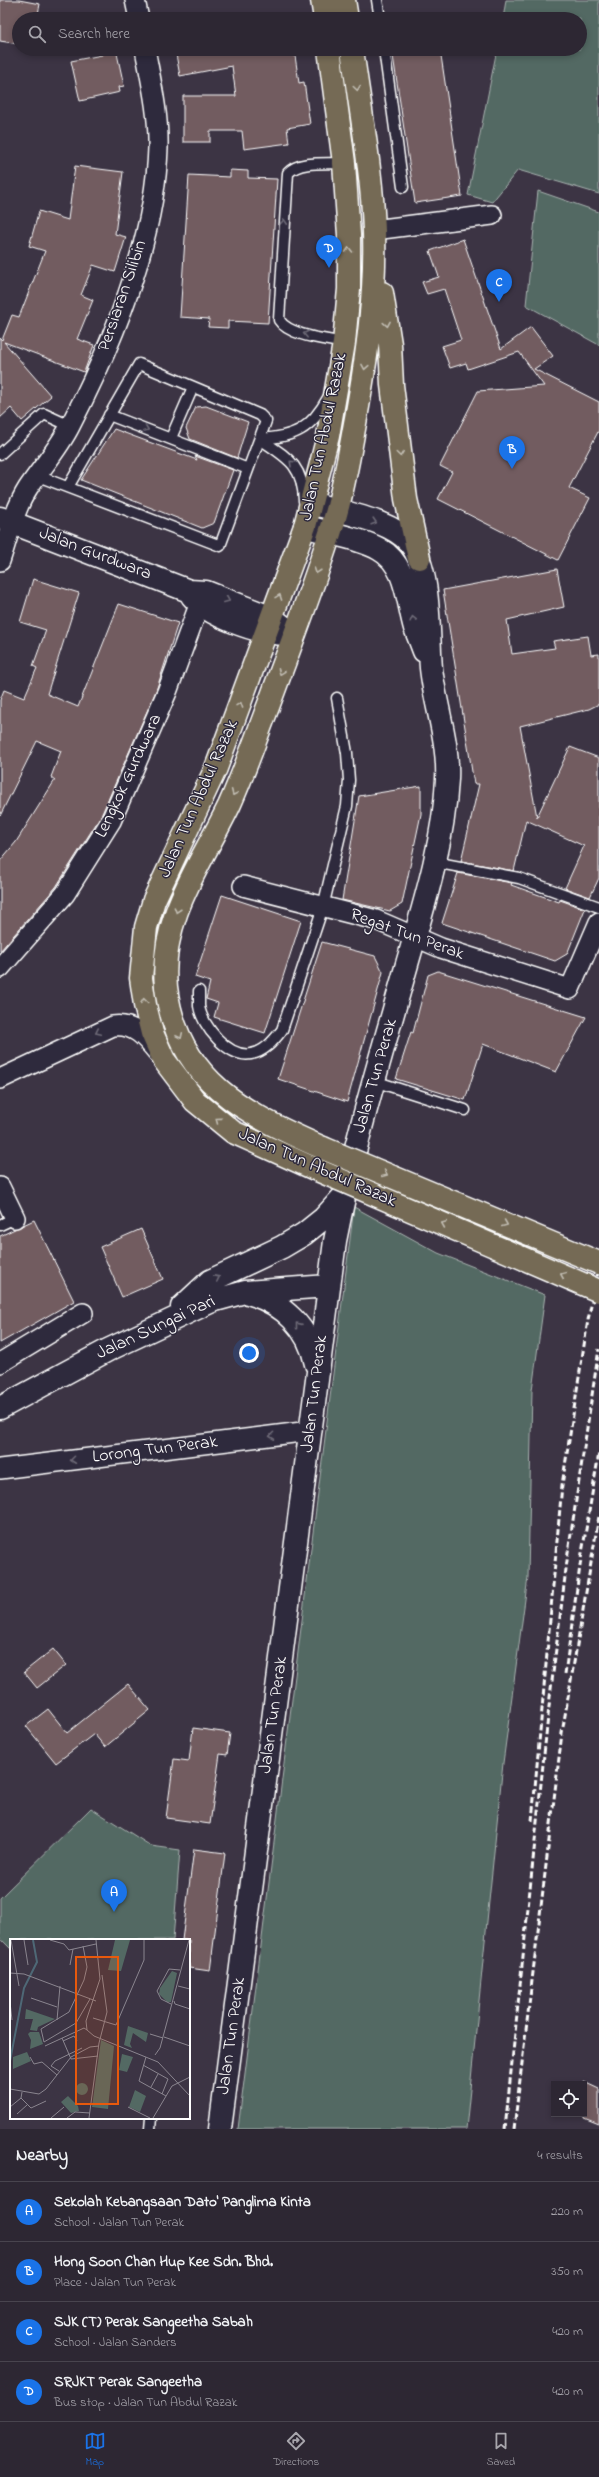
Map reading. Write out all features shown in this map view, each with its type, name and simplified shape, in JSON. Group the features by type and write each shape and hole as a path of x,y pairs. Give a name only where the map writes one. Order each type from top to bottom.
{"main road":[{"path":"322,0 324,12"},
{"path":"344,0 346,12"},
{"name":"Jalan Tun Abdul Razak","path":"330,56 344,163 350,265 344,343 324,457 305,526 216,768 154,900 146,927 141,978 145,1006 152,1033 164,1060 195,1101 214,1118 255,1144 599,1290"},
{"name":"Jalan Tun Abdul Razak","path":"353,56 368,161 374,230 373,290 368,348 336,511 330,534 241,779 178,905 171,929 166,955 166,984 170,1009 179,1035 191,1058 207,1078 225,1096 248,1112 323,1148 599,1263"},
{"path":"374,230 390,344 393,392 406,499 419,558"},
{"name":"Jalan Tun Perak","path":"220,2129 328,1286 343,1197 434,862 445,805 447,776 445,745 431,668 430,624 419,558 410,544 390,527 312,503"},
{"name":"Jalan Gurdwara","path":"6,520 194,598 294,635"},
{"name":"Jalan Tun Perak","path":"305,526 379,549 396,566 402,576 415,628 431,668"},
{"path":"167,1322 210,1281 304,1234 324,1218 343,1197"},
{"name":"Jalan Sungai Pari","path":"0,1413 9,1403 108,1350 202,1304 245,1292 328,1286"},
{"path":"245,1292 274,1303 291,1316 308,1339 318,1373"}],"street":[{"path":"135,0 138,12"},
{"name":"Persiaran Silibin","path":"0,562 6,520 21,501 70,426 112,333 134,275 148,217 158,148 155,106 146,56"},
{"path":"374,230 492,215"},
{"name":"Lengkok Gurdwara","path":"0,968 65,894 111,821 167,692 194,598"},
{"name":"Regat Tun Perak","path":"243,886 376,920 441,948 570,989 599,922"},
{"path":"0,1079 107,1027 118,1025 136,1030 164,1060"},
{"path":"0,1187 8,1221"},
{"path":"0,1363 83,1313"},
{"name":"Lorong Tun Perak","path":"0,1469 310,1431"}],"lane":[{"path":"377,0 378,12"},
{"path":"385,56 403,187"},
{"path":"344,163 300,165 293,168 288,173 279,320 283,326 292,331 344,343"},
{"path":"38,476 220,546 265,425 264,418 139,364 68,487"},
{"path":"260,439 281,438 308,426 317,417 338,381"},
{"path":"171,438 193,387"},
{"path":"0,454 44,414 70,426"},
{"path":"109,415 248,469"},
{"path":"260,439 298,469 304,492 305,526"},
{"path":"199,991 199,1008 208,1026 220,1041 234,1051 250,1054 270,1045 282,1030 323,907 347,806 349,780 347,753 337,698"},
{"path":"434,862 519,878 599,907"},
{"path":"374,1081 465,1110"},
{"path":"150,2129 151,2119"}],"green space":[{"path":"506,0 599,0 599,194 518,170 492,202 468,195 496,56 587,56 587,12 504,12"},
{"path":"538,191 599,212 599,345 526,305"},
{"path":"354,1207 438,1253 545,1295 532,1390 528,1577 503,1763 466,2129 238,2129"},
{"path":"91,1808 151,1846 180,1850 173,1939 10,1939 10,1948 0,1938 0,1898"}],"building":[{"path":"0,0 19,0 40,4 38,12 12,12 12,43 0,41"},
{"path":"97,56 118,56 124,86 119,87 120,92 80,101 71,61"},
{"path":"176,56 295,56 299,83 304,82 310,124 287,128 289,143 244,149 242,131 210,131 210,142 183,142 183,96 236,96 232,66 180,76"},
{"path":"393,56 441,56 462,196 415,203"},
{"path":"75,166 123,172 115,234 126,237 115,272 93,265 81,295 93,300 77,339 94,345 84,372 4,342 51,396 22,421 11,408 0,418 0,338 2,340 12,315 19,317 45,251 29,246 39,211 68,220"},
{"path":"230,170 248,171 248,178 277,179 268,323 228,321 228,328 208,327 209,319 180,317 189,175 230,177"},
{"path":"463,239 501,349 531,327 553,356 534,369 599,402 599,430 569,488 590,498 558,560 438,499 452,472 440,466 478,391 544,386 519,352 468,369 466,363 450,368 442,346 461,340 444,289 427,294 422,282 439,277 430,251"},
{"path":"206,406 248,422 237,458 190,439 186,428 196,407"},
{"path":"114,429 197,460 195,456 233,470 214,523 202,528 81,480"},
{"path":"557,569 564,607 507,620 512,654 555,648 553,641 588,636 591,655 599,654 599,704 589,709 520,726 537,817 570,747 599,758 599,878 590,897 565,888 584,846 526,820 514,871 461,861 479,784 474,784 443,590"},
{"path":"33,579 79,593 47,694 78,707 119,604 178,623 156,691 101,816 56,887 0,951 0,861 16,842 55,780 51,777 61,751 37,741 0,816 0,700 4,690 24,698 37,668 33,666 46,630 20,622"},
{"path":"421,786 421,814 402,904 390,911 342,900 359,796"},
{"path":"458,873 512,883 511,885 559,902 560,900 585,909 567,954 555,961 442,923"},
{"path":"222,895 301,921 265,1033 214,1017 218,1003 206,999 210,982 195,977"},
{"path":"322,942 375,956 383,972 347,1102 278,1079"},
{"path":"438,971 586,1017 556,1072 483,1044 465,1100 396,1079 411,1032 413,1033 428,975"},
{"path":"34,1220 74,1301 0,1343 0,1236"},
{"path":"141,1229 163,1279 122,1297 100,1247"},
{"path":"53,1649 66,1665 37,1688 24,1672"},
{"path":"128,1684 150,1710 105,1747 94,1734 56,1763 26,1726 48,1709 67,1733"},
{"path":"193,1728 230,1733 227,1755 220,1754 210,1824 166,1818 174,1759 189,1761"},
{"path":"194,1849 225,1853 210,1971 190,1968 190,1939 182,1939"},
{"path":"587,2083 599,2089 599,2124 584,2118 587,2117"}],"railway":[{"path":"532,1821 562,1485 588,1320 599,1268"},
{"path":"505,2129 550,1697 568,1553 599,1349"},
{"path":"565,1674 581,1559 599,1453"},
{"path":"514,2129 562,1733 599,1516"}],"place":[{"name":"SRJKT Perak Sangeetha","path":"329,268"},
{"name":"SJK (T) Perak Sangeetha Sabah","path":"499,302"},
{"name":"Hong Soon Chan Hup Kee Sdn. Bhd.","path":"512,469"},
{"name":"Sekolah Kebangsaan Dato' Panglima Kinta","path":"114,1912"}]}
